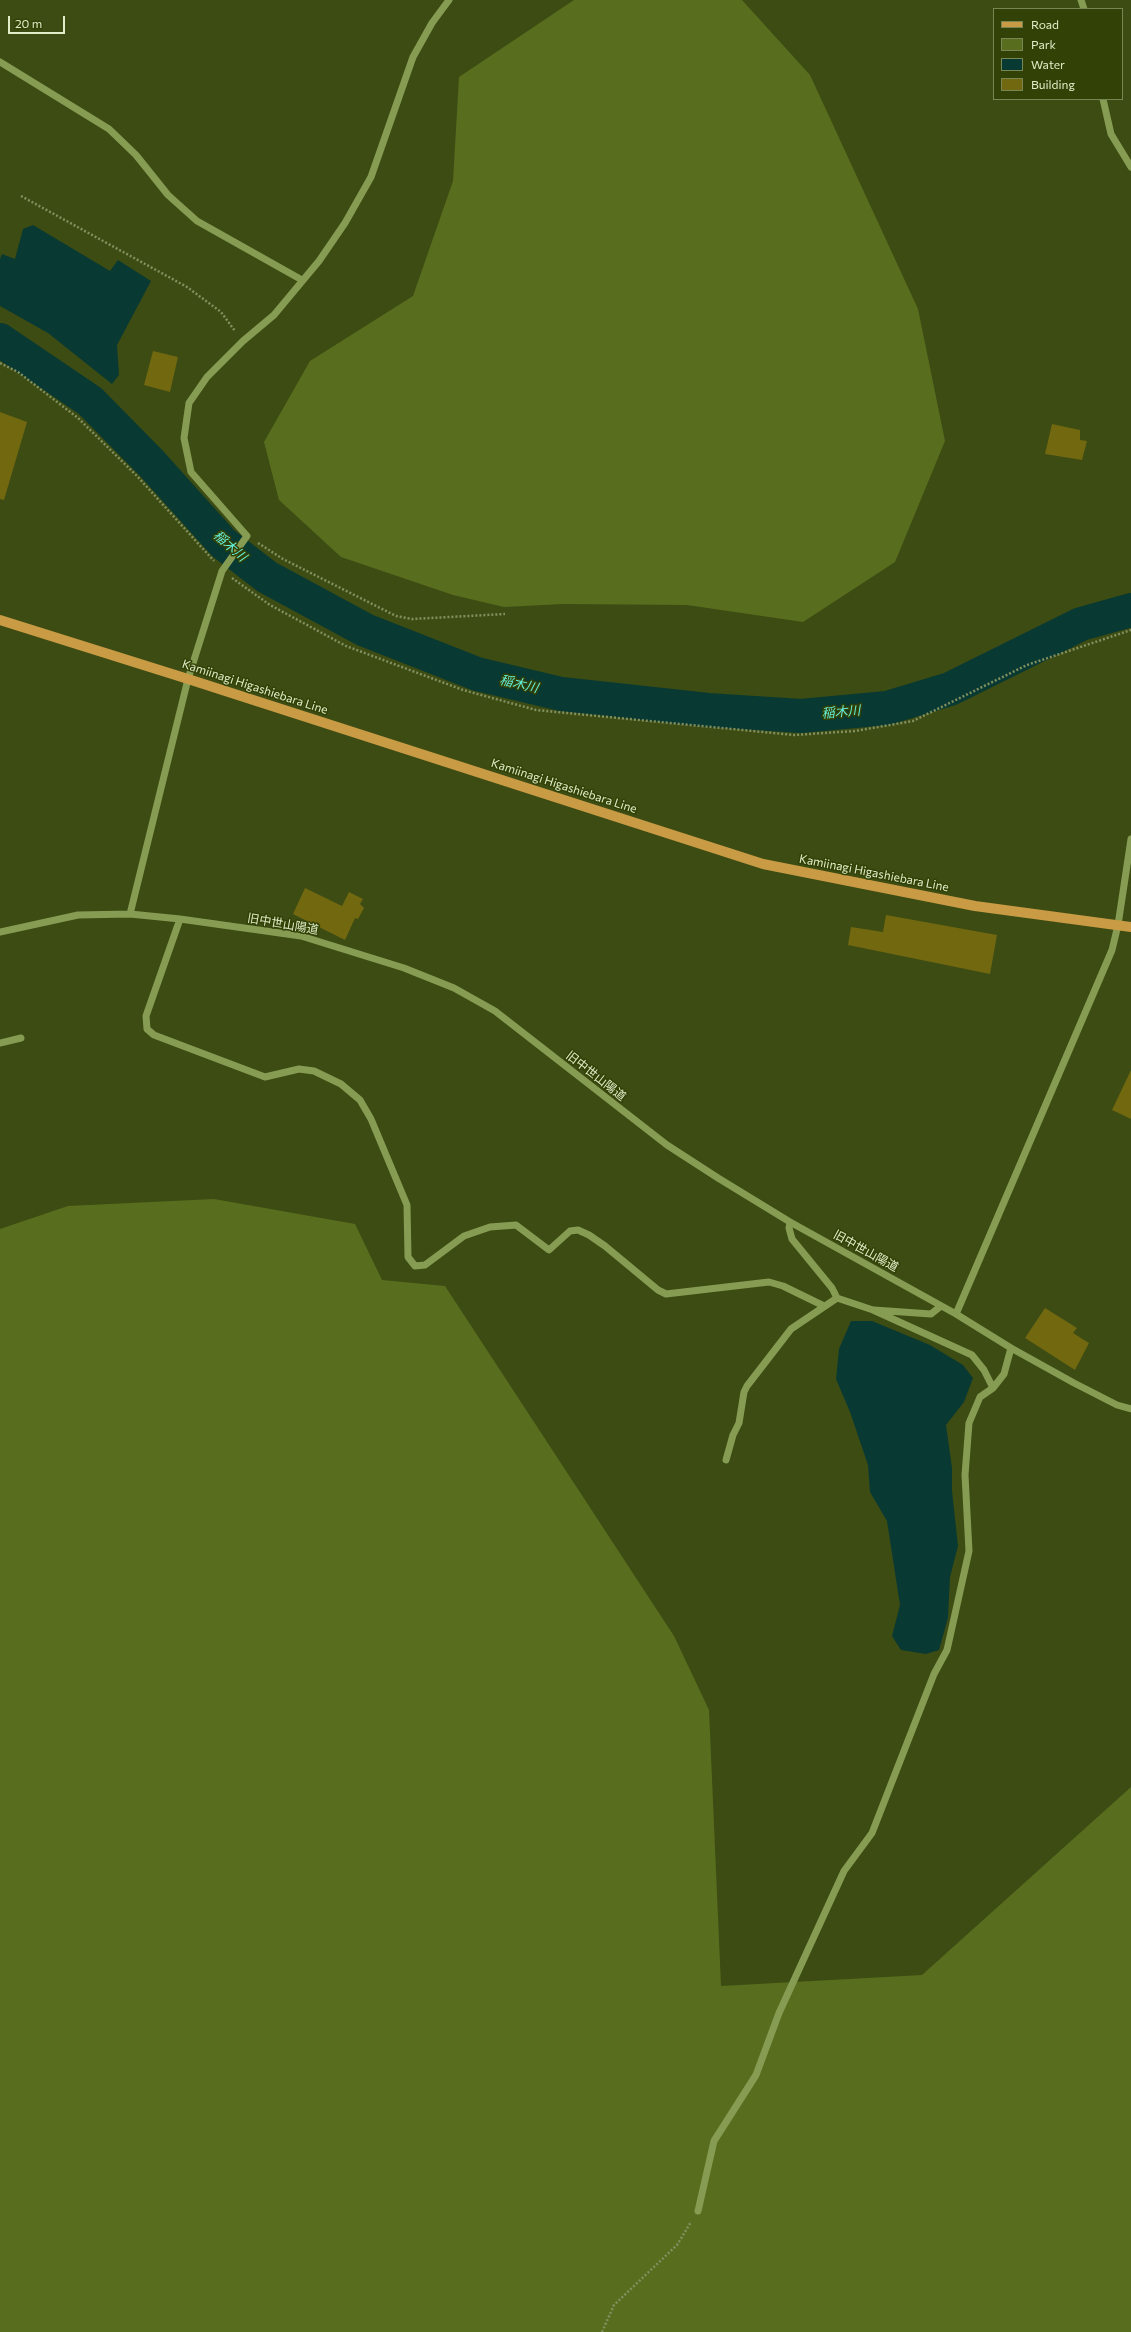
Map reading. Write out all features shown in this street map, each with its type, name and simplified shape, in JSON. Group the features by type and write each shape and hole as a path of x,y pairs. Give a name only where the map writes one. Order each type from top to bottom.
{"main road":[{"name":"Kamiinagi Higashiebara Line","path":"0,620 763,864 975,906 1131,927"}],"street":[{"path":"130,914 188,679 224,569 246,538 191,472 184,438 189,403 207,377 243,341 274,315 319,261 346,223 370,176 413,57 432,24 449,0"},
{"path":"0,62 109,129 136,154 168,195 197,221 302,280"},
{"path":"1103,100 1111,134 1131,167"},
{"path":"956,1314 1112,950 1118,925 1131,839"},
{"name":"旧中世山陽道","path":"0,932 78,916 130,914 180,919 301,936 404,968 454,988 496,1012 667,1145 790,1222 956,1314 1011,1348 1095,1394 1131,1409"},
{"path":"180,919 146,1016 147,1029 161,1038 265,1077 299,1069 314,1071 341,1084 360,1100 371,1119 407,1205 408,1257 415,1266 425,1264 464,1236 490,1227 516,1225 549,1250 570,1232 578,1230 589,1235 605,1246 658,1290 666,1294 769,1282 783,1286 824,1306"},
{"path":"0,1044 21,1038"},
{"path":"790,1222 789,1228 792,1239 832,1288 837,1298 873,1310 972,1355 984,1370 993,1388"},
{"path":"726,1460 733,1436 739,1423 744,1392 747,1386 791,1329 837,1298"},
{"path":"873,1310 931,1314 941,1306"},
{"path":"698,2211 714,2141 756,2075 779,2013 844,1871 872,1834 934,1674 948,1650 969,1551 964,1475 969,1423 980,1397 993,1388 1004,1374 1011,1348"}],"path":[{"path":"21,196 187,287 220,312 243,341"},
{"path":"0,362 18,372 78,418 137,476 224,569 270,605 346,646 463,690 536,710 794,735 855,731 912,721 1027,666 1131,630"},
{"path":"246,538 283,559 396,616 412,620 505,614"},
{"path":"602,2332 614,2305 677,2245 698,2211"}],"green space":[{"path":"574,0 742,0 810,75 918,309 945,441 895,562 803,622 687,605 563,604 504,607 453,595 341,557 279,500 264,442 310,361 413,296 453,181 459,77"},
{"path":"214,1199 355,1224 382,1280 445,1286 674,1636 709,1710 721,1986 922,1975 1131,1787 1131,2332 0,2332 0,1229 68,1206"}],"water":[{"path":"33,225 110,271 118,260 151,281 117,345 119,375 112,384 48,333 0,306 0,259 2,254 15,259 23,229"},
{"path":"851,1321 872,1321 930,1345 963,1365 973,1378 964,1402 946,1425 952,1468 952,1491 958,1546 950,1577 948,1618 939,1650 926,1654 901,1650 892,1636 900,1605 887,1521 870,1492 868,1465 850,1412 836,1379 839,1349"}],"building":[{"path":"153,351 178,357 170,392 144,385"},
{"path":"0,412 27,422 4,500 0,499"},
{"path":"1052,424 1080,430 1080,440 1087,441 1082,460 1045,454"},
{"path":"305,888 342,906 349,892 363,899 360,904 364,908 358,919 355,918 345,940 293,914"},
{"path":"886,915 997,935 990,974 848,945 851,927 883,932"},
{"path":"1131,1070 1131,1119 1112,1110"},
{"path":"1045,1308 1077,1328 1073,1333 1089,1343 1075,1370 1025,1338"}],"waterway":[{"name":"稲木川","path":"0,340 90,401 152,464 223,543 267,577 365,630 477,674 561,694 708,710 801,716 887,708 950,689 1081,624 1131,610"}]}
